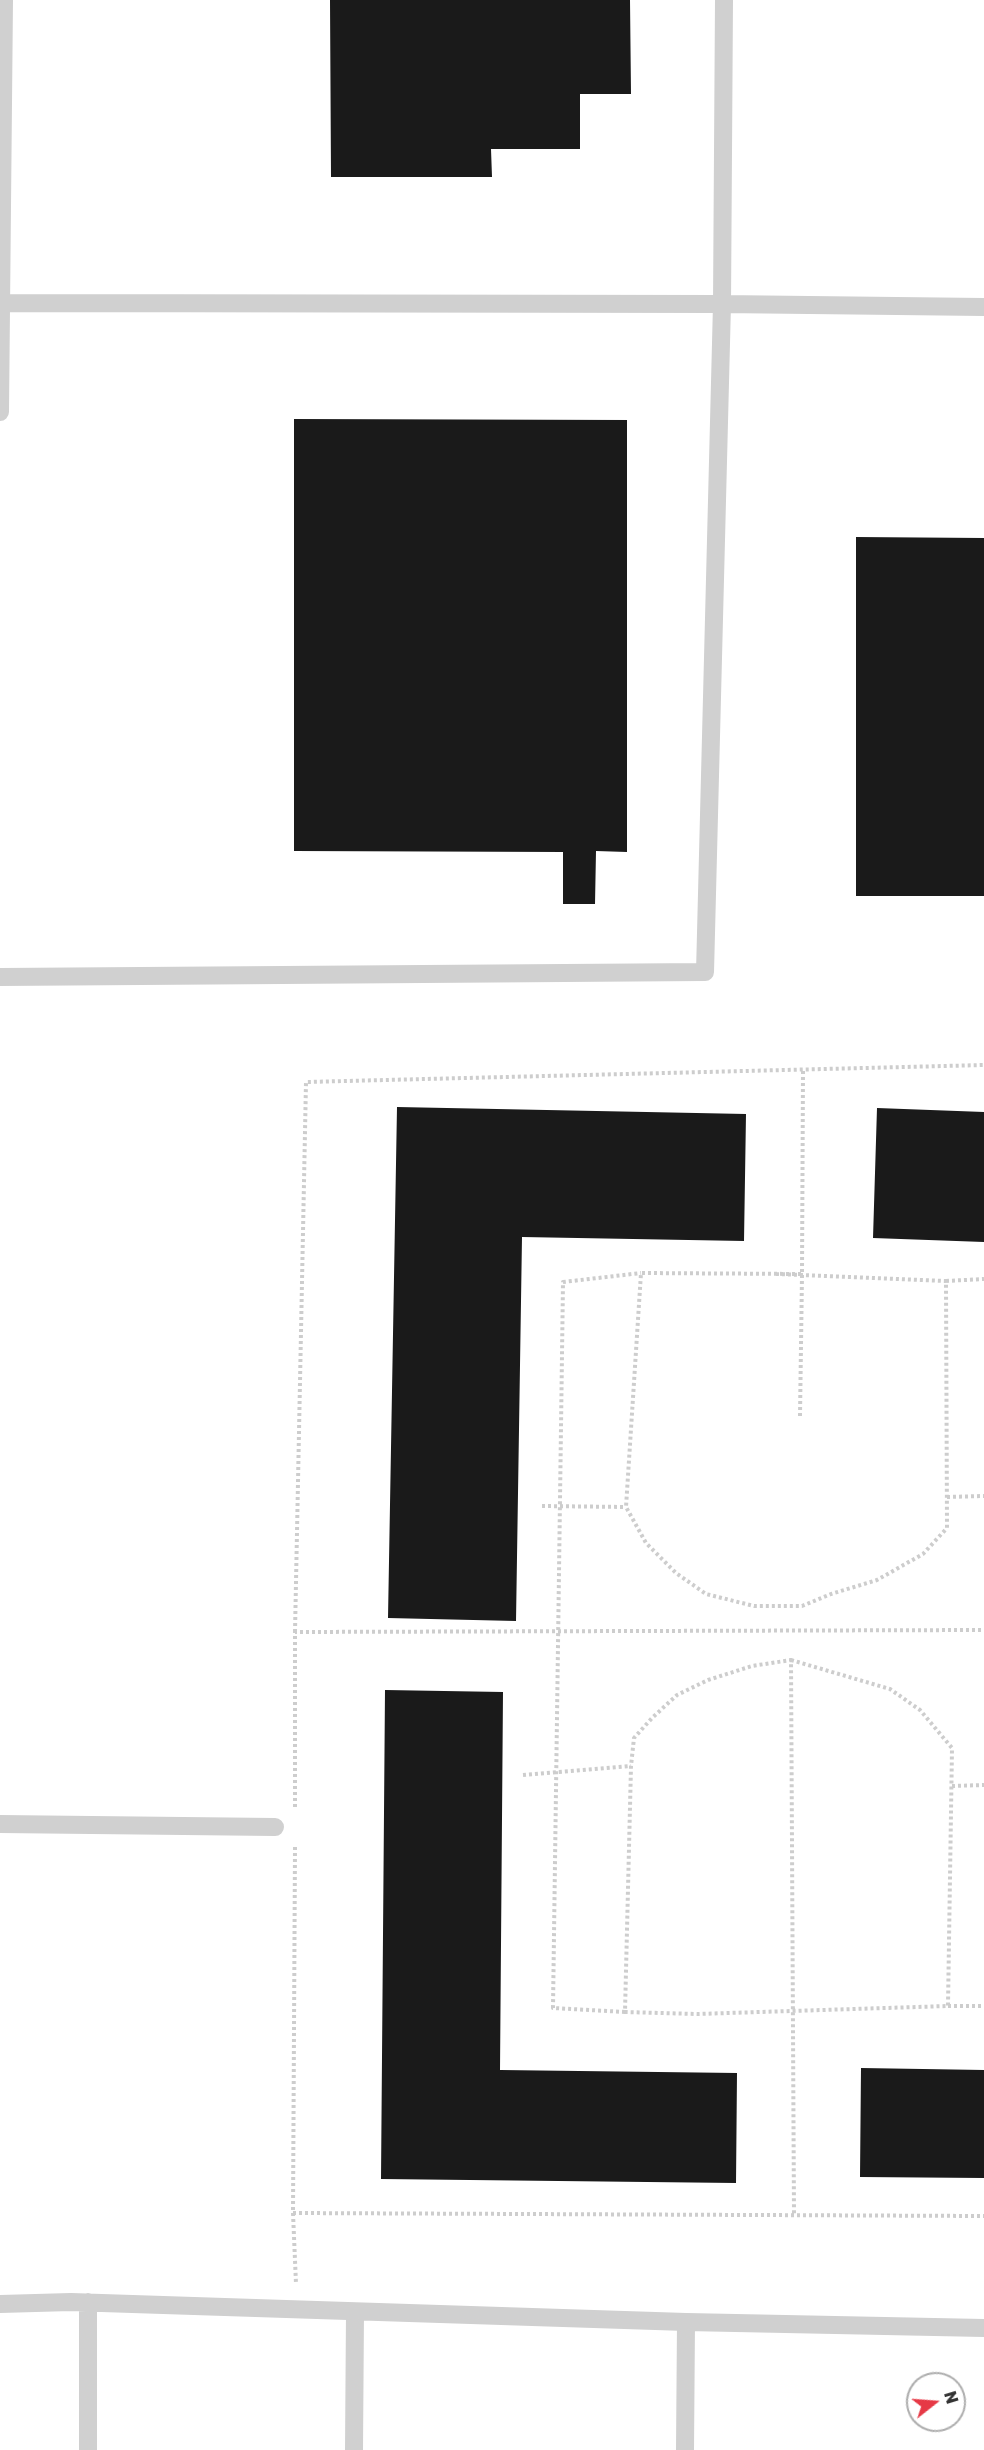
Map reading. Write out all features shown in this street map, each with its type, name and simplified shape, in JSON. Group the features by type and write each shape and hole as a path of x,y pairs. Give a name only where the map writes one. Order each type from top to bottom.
{"lane":[{"path":"0,412 4,0"},
{"path":"0,977 705,972 722,303 724,0"},
{"path":"1,303 722,303 984,307"},
{"path":"0,1824 275,1827"},
{"path":"88,2302 88,2450"},
{"path":"0,2304 88,2302 297,2311 984,2328"},
{"path":"354,2450 355,2312"},
{"path":"685,2450 686,2322"}],"path":[{"path":"295,1810 306,1083 984,1065"},
{"path":"800,1416 803,1070"},
{"path":"802,1274 641,1273 563,1282 553,2008 697,2014 984,2006"},
{"path":"641,1273 626,1507 646,1543 676,1573 706,1594 754,1606 802,1606 831,1594 877,1580 923,1554 948,1528 946,1281"},
{"path":"776,1274 946,1281 984,1279"},
{"path":"947,1497 984,1496"},
{"path":"542,1506 626,1507"},
{"path":"296,1632 984,1630"},
{"path":"626,2012 631,1766 634,1738 677,1695 708,1680 752,1666 791,1660 890,1689 920,1710 952,1748 948,2006"},
{"path":"791,1660 794,2215"},
{"path":"524,1775 631,1766"},
{"path":"952,1786 984,1785"},
{"path":"295,1846 293,2213 297,2311"},
{"path":"293,2213 984,2216"}],"building":[{"path":"330,0 630,0 631,94 580,94 580,149 491,149 492,177 331,177"},
{"path":"294,419 627,420 627,852 596,851 595,904 563,904 563,852 294,851"},
{"path":"856,537 984,538 984,896 856,896"},
{"path":"397,1107 746,1114 744,1241 522,1237 516,1621 388,1618"},
{"path":"877,1108 984,1112 984,1242 873,1238"},
{"path":"385,1690 503,1692 500,2070 737,2073 736,2183 381,2179"},
{"path":"861,2068 984,2070 984,2178 860,2177"}]}
